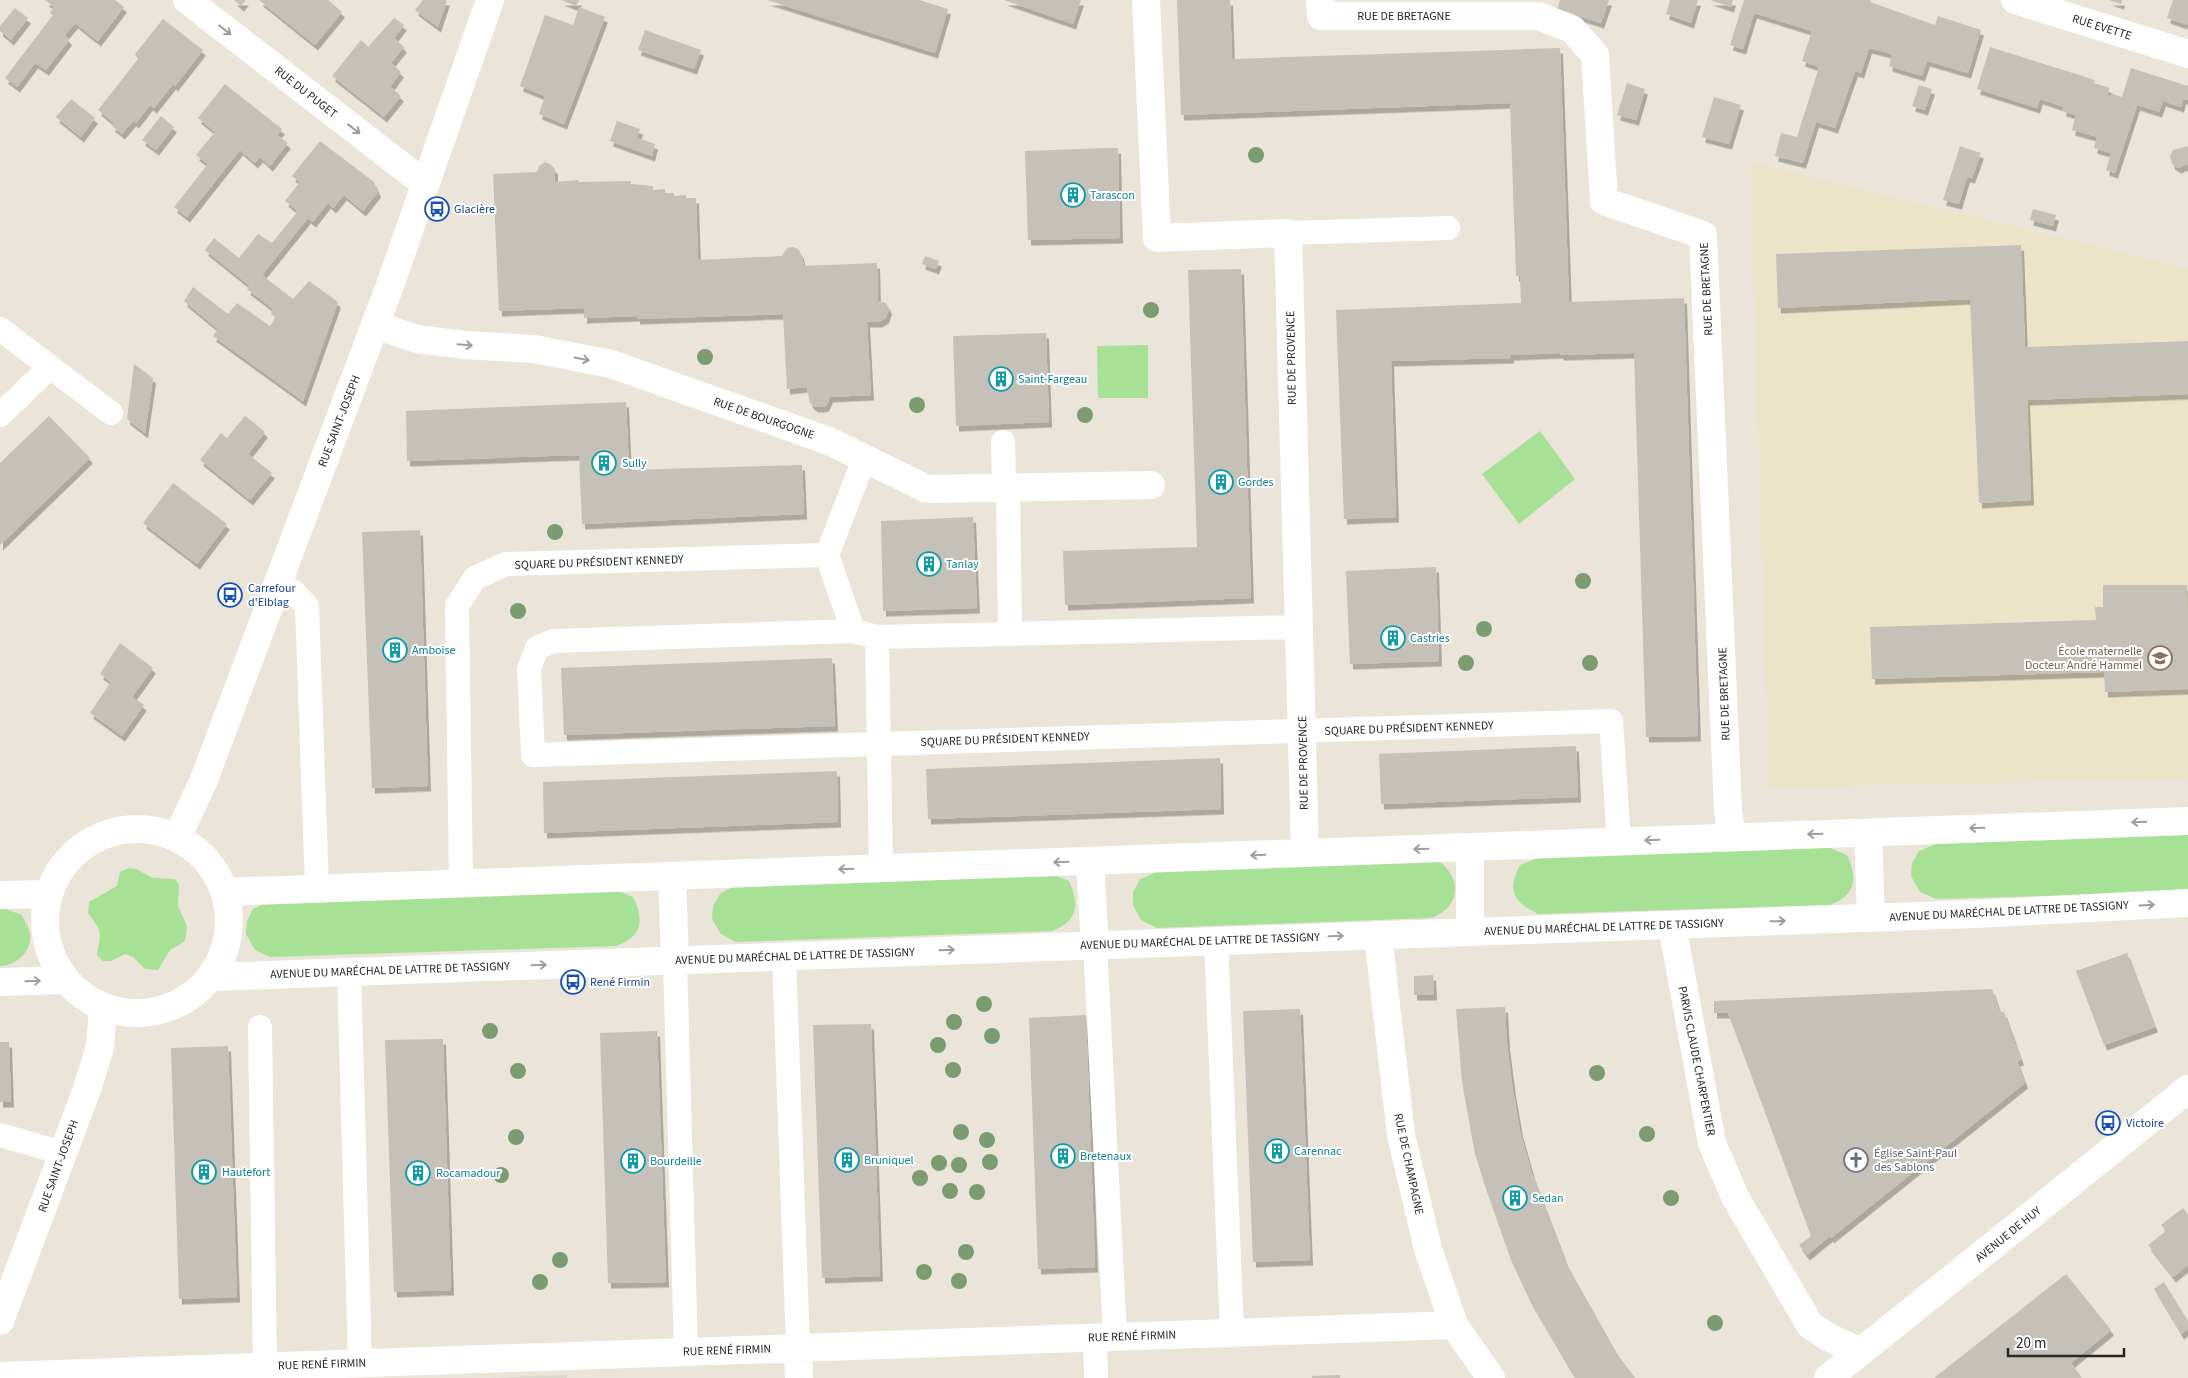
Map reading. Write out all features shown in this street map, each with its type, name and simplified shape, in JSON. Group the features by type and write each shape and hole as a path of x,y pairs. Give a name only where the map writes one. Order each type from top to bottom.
{"street":[{"name":"RUE DU PUGET","path":"187,0 425,184"},
{"name":"RUE SAINT-JOSEPH","path":"177,838 202,782 375,325 490,0"},
{"path":"1146,0 1157,238 1288,232"},
{"name":"RUE DE BRETAGNE","path":"1320,0 1321,16 1538,16 1572,29 1595,55 1604,201 1703,235 1728,811 1732,837"},
{"name":"RUE EVETTE","path":"2015,0 2188,54"},
{"name":"RUE DE PROVENCE","path":"1288,232 1305,853"},
{"name":"RUE DE BOURGOGNE","path":"375,325 417,339 465,345 534,349 611,364 829,441 927,489 1151,485"},
{"path":"225,892 2188,820"},
{"path":"125,829 152,830 177,838 207,860 225,892 229,921 225,950 211,977 190,997 163,1010 133,1013 104,1007 82,996 65,980 50,954 44,924 48,894 60,870 78,850 100,836 125,829"},
{"path":"1868,832 1871,917"},
{"path":"1470,847 1470,932"},
{"path":"1090,861 1095,945"},
{"path":"672,876 675,960"},
{"path":"0,896 48,894"},
{"name":"AVENUE DU MARÉCHAL DE LATTRE DE TASSIGNY","path":"211,977 1871,917 2188,903"},
{"name":"PARVIS CLAUDE CHARPENTIER","path":"1672,924 1712,1142 1735,1197 1810,1325 1828,1337 1861,1352"},
{"name":"RUE DE CHAMPAGNE","path":"1378,935 1401,1135 1428,1249 1454,1324 1490,1378"},
{"path":"0,982 65,980"},
{"name":"RUE SAINT-JOSEPH","path":"0,1322 63,1154 100,1047 104,1007"},
{"name":"AVENUE DE HUY","path":"1828,1378 2188,1089"},
{"name":"RUE RENÉ FIRMIN","path":"0,1376 360,1363 478,1369 686,1352 1454,1324"},
{"path":"798,1348 799,1378"}],"lane":[{"path":"1288,232 1448,228"},
{"path":"0,329 48,368 111,413"},
{"path":"0,414 48,368"},
{"path":"1003,442 1010,633"},
{"path":"853,631 827,555 865,457"},
{"name":"SQUARE DU PRÉSIDENT KENNEDY","path":"461,884 457,606 475,578 506,564 827,555"},
{"path":"278,581 296,594 307,606 317,889"},
{"name":"SQUARE DU PRÉSIDENT KENNEDY","path":"1298,627 876,637 853,631 553,641 537,648 529,668 533,755 1611,721 1618,842"},
{"path":"876,637 881,868"},
{"path":"1216,941 1232,1332"},
{"path":"1095,945 1105,1337 1096,1378"},
{"path":"784,956 798,1348"},
{"path":"675,960 686,1352"},
{"path":"349,972 360,1363"},
{"path":"260,1027 265,1366"},
{"path":"0,1135 63,1154"}],"shaded area":[{"path":"1750,162 2188,269 2188,778 1769,788"},
{"path":"566,1375 567,1378 490,1378"}],"green space":[{"path":"1148,345 1148,398 1098,398 1097,346"},
{"path":"1540,431 1575,479 1519,524 1482,474"},
{"path":"2188,835 2188,892 1936,899 1920,892 1911,876 1912,863 1919,851 1941,842"},
{"path":"1825,846 1847,855 1853,872 1850,891 1839,901 1830,905 1538,914 1518,900 1513,889 1520,865 1543,856"},
{"path":"1439,861 1447,868 1452,877 1455,893 1453,901 1448,908 1431,918 1157,928 1141,920 1133,905 1133,892 1140,879 1162,870"},
{"path":"129,868 136,869 153,878 175,879 179,885 178,906 187,926 186,936 184,942 170,950 158,970 145,969 133,957 125,954 111,961 103,961 97,955 100,932 88,913 89,902 117,886 120,872"},
{"path":"1047,872 1069,881 1075,898 1072,917 1061,927 1052,931 736,942 721,934 712,919 713,906 720,894 732,887"},
{"path":"610,888 633,897 640,920 636,933 625,942 616,946 270,957 255,950 246,934 247,921 253,909 265,903"},
{"path":"0,907 22,915 29,930 30,944 24,955 19,959 13,963 0,966"}],"building":[{"path":"45,0 115,0 124,7 98,41 75,23 65,35 69,40 46,70 35,63 17,87 5,78 53,15 50,13 54,7"},
{"path":"234,0 246,0 241,6"},
{"path":"259,0 328,0 342,12 315,45"},
{"path":"423,0 447,0 438,27 415,10"},
{"path":"561,0 579,0 576,6"},
{"path":"767,0 919,0 948,9 935,53"},
{"path":"1004,0 1081,0 1073,24"},
{"path":"1177,0 1230,0 1232,59 1560,48 1569,302 1684,298 1698,736 1646,737 1634,353 1561,355 1560,353 1511,355 1511,358 1391,361 1396,517 1344,519 1336,310 1521,303 1520,276 1516,276 1510,103 1181,115"},
{"path":"1560,0 1609,0 1601,23 1557,9"},
{"path":"1670,0 1698,0 1691,23 1666,14"},
{"path":"1710,0 1733,0 1731,7"},
{"path":"1744,0 1871,0 1870,2 1935,25 1938,16 1981,30 1968,73 1927,61 1922,76 1889,66 1892,54 1869,48 1861,73 1855,71 1835,128 1816,122 1803,163 1775,156 1781,133 1797,137 1819,67 1802,61 1812,31 1754,13 1743,49 1730,45"},
{"path":"2109,0 2122,0 2121,4"},
{"path":"2173,0 2188,0 2188,25 2167,18"},
{"path":"579,7 605,17 564,124 539,114 545,96 520,86 545,15 573,25"},
{"path":"15,8 28,18 11,40 0,31 0,26"},
{"path":"394,18 404,25 394,38 404,47 391,63 401,72 390,87 401,96 384,117 332,76 361,40 368,47"},
{"path":"163,19 203,50 175,86 173,84 154,108 150,105 136,123 133,121 122,134 112,126 114,123 98,110 138,59 135,54"},
{"path":"645,30 701,50 694,69 638,50"},
{"path":"1990,47 2095,80 2094,83 2110,88 2107,95 2111,96 2112,94 2122,97 2131,68 2188,86 2188,100 2183,99 2181,107 2163,101 2159,112 2137,105 2115,173 2106,170 2111,153 2094,148 2097,137 2072,130 2076,115 2063,111 2064,107 2040,99 2037,108 1977,89"},
{"path":"1627,83 1645,89 1636,120 1617,115"},
{"path":"225,84 282,129 277,135 288,143 270,166 260,157 255,163 240,150 187,217 174,207 208,164 196,155 215,132 198,118"},
{"path":"1919,85 1932,89 1925,110 1912,106"},
{"path":"1714,97 1741,105 1729,144 1702,137"},
{"path":"71,99 95,118 81,137 56,117"},
{"path":"161,116 174,127 156,150 142,140"},
{"path":"617,121 640,129 637,138 655,144 652,156 610,141"},
{"path":"320,141 374,182 378,192 363,211 344,195 333,208 328,203 313,222 308,218 262,275 293,299 309,281 338,302 303,401 213,336 218,329 184,301 193,287 228,314 237,303 270,326 276,317 271,314 273,309 247,289 250,286 205,250 214,238 239,258 258,234 272,243 298,211 285,201 300,182 292,176"},
{"path":"1960,146 1981,153 1972,178 1967,177 1959,204 1943,200"},
{"path":"2188,146 2188,164 2178,168 2172,164 2170,156 2173,150"},
{"name":"Tarascon","path":"1118,148 1120,238 1028,240 1025,151"},
{"path":"545,162 555,169 555,182 578,180 579,182 631,181 631,184 653,186 653,190 665,189 665,193 674,193 674,196 686,195 686,198 696,198 698,260 782,256 787,248 793,247 798,249 801,254 804,266 877,263 878,301 886,303 889,309 886,318 879,322 867,322 871,395 830,397 826,406 815,407 810,403 807,387 787,389 783,314 637,319 637,316 584,318 584,308 499,311 493,174 537,172 539,166"},
{"path":"2033,209 2056,215 2053,226 2030,220"},
{"path":"2021,245 2025,347 2188,341 2188,394 2027,400 2031,500 1979,503 1970,299 1778,308 1776,254"},
{"path":"925,256 939,261 936,269 922,264"},
{"name":"Gordes","path":"1241,269 1251,598 1065,605 1063,551 1197,547 1188,270"},
{"name":"Saint-Fargeau","path":"1046,333 1049,422 956,426 953,336"},
{"path":"134,364 153,378 145,433 127,419"},
{"name":"Sully","path":"626,402 629,470 802,465 804,514 582,524 579,455 407,461 406,411"},
{"path":"49,416 90,458 0,545 0,463"},
{"path":"245,416 265,432 248,454 272,473 250,500 200,460 221,433 227,438"},
{"path":"173,483 227,524 197,564 143,523"},
{"name":"Tanlay","path":"973,517 977,608 883,611 881,521"},
{"name":"Amboise","path":"420,530 428,786 372,788 362,532"},
{"name":"Castries","path":"1436,567 1439,661 1350,664 1346,571"},
{"path":"2103,585 2187,585 2188,689 2105,692 2104,672 1872,679 1870,627 2096,620 2095,607 2103,607"},
{"path":"120,643 153,668 132,697 144,705 122,736 90,713 111,682 100,674"},
{"path":"832,658 835,726 564,735 561,668"},
{"path":"1576,746 1578,797 1381,804 1379,754"},
{"path":"1220,758 1221,809 928,819 926,769"},
{"path":"837,771 838,822 544,833 543,782"},
{"path":"2127,953 2155,1027 2104,1045 2076,971"},
{"path":"1433,975 1434,995 1414,995 1414,976"},
{"name":"Église Saint-Paul des Sablons","path":"1992,989 2000,1013 2004,1012 2021,1060 2017,1061 2025,1083 1831,1238 1830,1236 1807,1255 1799,1245 1811,1236 1728,1013 1714,1013 1714,1001"},
{"name":"Sedan","path":"1505,1007 1507,1044 1513,1091 1520,1131 1532,1174 1566,1263 1616,1352 1635,1378 1575,1378 1531,1303 1511,1260 1486,1189 1475,1154 1462,1082 1456,1009"},
{"name":"Carennac","path":"1300,1009 1310,1260 1253,1262 1243,1011"},
{"name":"Bretenaux","path":"1086,1015 1095,1267 1038,1269 1029,1018"},
{"name":"Bruniquel","path":"871,1024 880,1276 822,1278 813,1025"},
{"name":"Bourdeille","path":"657,1031 666,1282 608,1283 600,1033"},
{"name":"Rocamadour","path":"443,1039 451,1290 394,1292 385,1040"},
{"path":"0,1042 9,1042 11,1102 0,1102"},
{"name":"Hautefort","path":"228,1046 237,1297 179,1299 171,1048"},
{"path":"2183,1208 2188,1214 2188,1265 2173,1277 2148,1245 2166,1231 2161,1225"},
{"path":"2066,1274 2111,1330 2071,1363 2082,1378 1934,1378"},
{"path":"2164,1282 2188,1321 2188,1329 2181,1334 2154,1289"},
{"path":"1340,1375 1340,1378 1312,1378 1312,1376"}],"place":[{"name":"Tarascon","path":"1073,195"},
{"name":"Glacière","path":"437,209"},
{"name":"Saint-Fargeau","path":"1001,379"},
{"name":"Sully","path":"604,463"},
{"name":"Gordes","path":"1221,482"},
{"name":"Tanlay","path":"929,564"},
{"name":"Carrefour d'Elblag","path":"230,595"},
{"name":"Castries","path":"1393,638"},
{"name":"Amboise","path":"395,650"},
{"name":"École maternelle Docteur André Hammel","path":"2160,658"},
{"name":"René Firmin","path":"573,982"},
{"name":"Victoire","path":"2108,1123"},
{"name":"Carennac","path":"1277,1151"},
{"name":"Bretenaux","path":"1063,1156"},
{"name":"Bruniquel","path":"847,1160"},
{"name":"Église Saint-Paul des Sablons","path":"1856,1160"},
{"name":"Bourdeille","path":"633,1161"},
{"name":"Hautefort","path":"204,1172"},
{"name":"Rocamadour","path":"418,1173"},
{"name":"Sedan","path":"1515,1198"}]}
